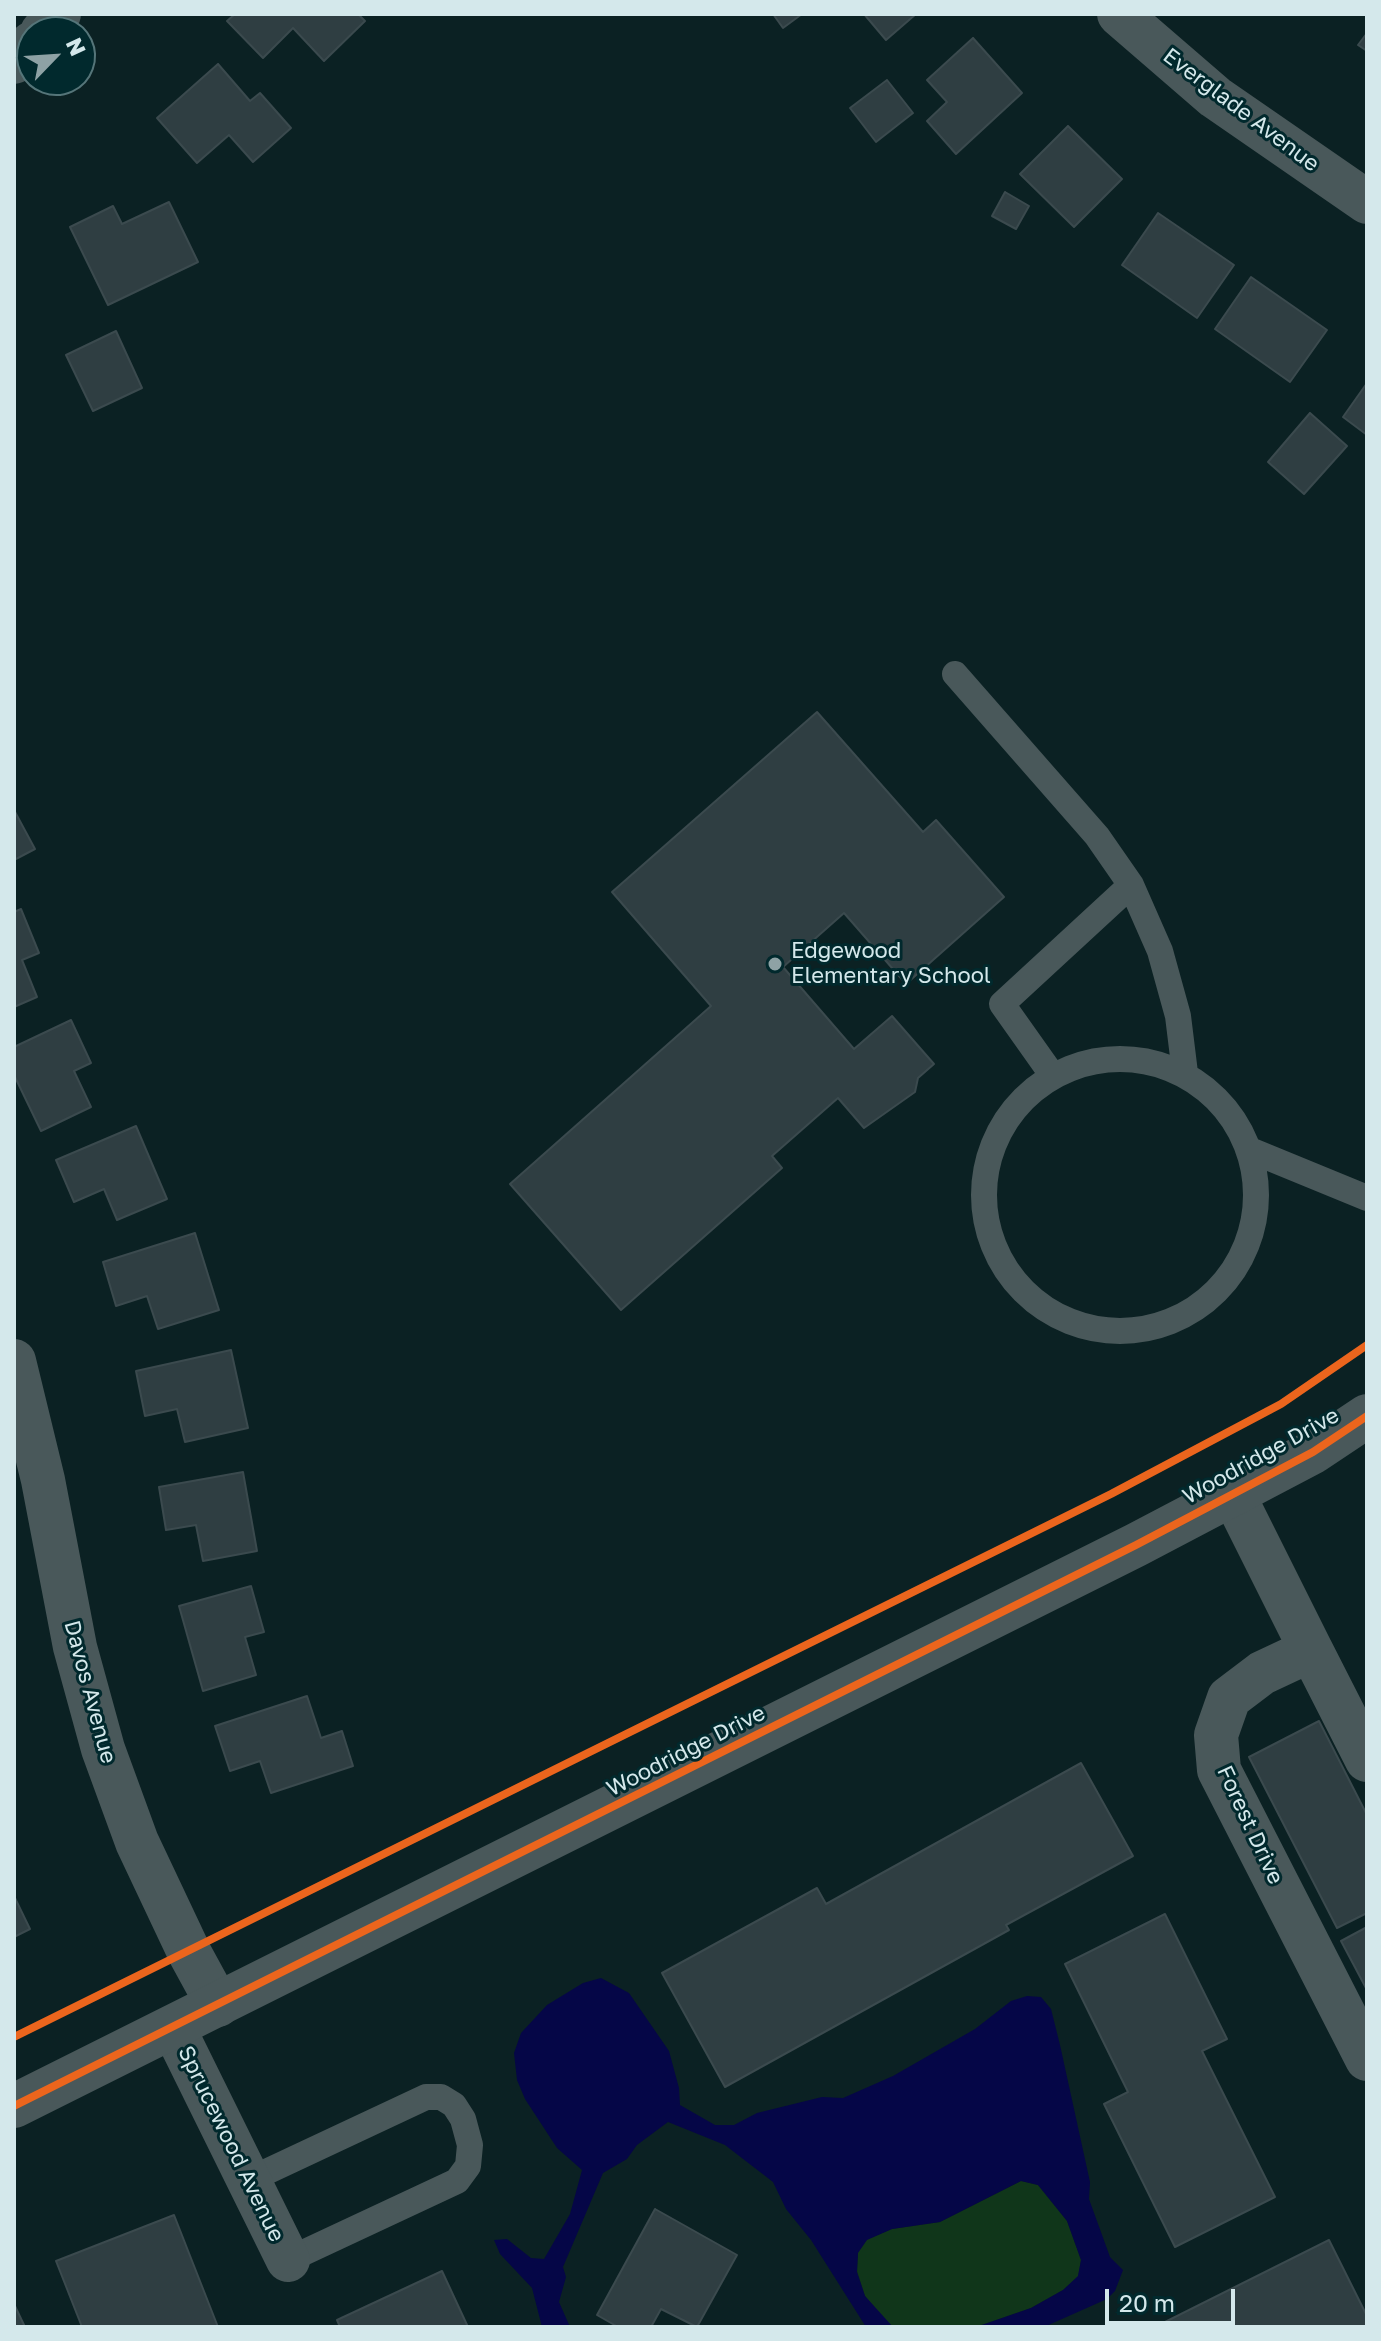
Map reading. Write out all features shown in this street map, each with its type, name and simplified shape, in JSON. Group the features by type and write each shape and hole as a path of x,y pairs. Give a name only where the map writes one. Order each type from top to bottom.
{"street":[{"name":"Everglade Avenue","path":"1119,14 1215,97 1367,202"},
{"name":"Davos Avenue","path":"14,1361 43,1480 75,1647 103,1749 137,1842 218,2005"},
{"name":"Woodridge Drive","path":"14,2106 1233,1494 1313,1452 1367,1416"},
{"path":"1233,1494 1367,1760"},
{"name":"Forest Drive","path":"1311,1650 1262,1673 1229,1698 1216,1735 1219,1770 1367,2059"},
{"name":"Sprucewood Avenue","path":"173,2027 288,2260"}],"lane":[{"path":"955,674 1097,836 1131,885 1160,951 1178,1016 1185,1073"},
{"path":"1053,1076 1002,1004 1131,885"},
{"path":"1137,1058 1185,1073 1224,1106 1250,1150 1257,1200 1246,1250 1218,1292 1176,1321 1128,1333 1077,1326 1032,1302 1000,1263 983,1215 985,1164 1005,1118 1041,1081 1053,1076 1087,1061 1137,1058"},
{"path":"1250,1150 1367,1198"},
{"path":"249,2180 426,2097 441,2097 454,2105 463,2119 470,2145 468,2166 457,2181 288,2260"}],"green space":[{"path":"1021,2181 1038,2185 1067,2221 1081,2260 1078,2277 1063,2290 1031,2308 976,2327 893,2327 880,2315 865,2296 857,2271 858,2252 867,2239 892,2229 940,2222"}],"shaded area":[{"path":"601,1978 629,1993 669,2051 679,2088 680,2105 715,2125 734,2125 757,2113 822,2097 843,2098 893,2076 975,2029 1011,2001 1027,1996 1041,1997 1051,2009 1060,2045 1090,2182 1089,2199 1110,2257 1123,2270 1115,2291 1107,2299 1044,2327 976,2327 1031,2308 1063,2290 1078,2276 1081,2260 1067,2221 1038,2185 1021,2181 940,2222 892,2229 867,2240 858,2253 857,2272 865,2296 893,2327 866,2327 811,2240 786,2209 773,2182 725,2145 668,2122 637,2145 627,2159 603,2173 563,2267 566,2277 559,2302 570,2327 542,2327 532,2288 500,2254 494,2240 507,2239 531,2258 544,2259 570,2214 582,2170 557,2148 525,2099 517,2080 514,2053 521,2033 547,2005 583,1983"}],"building":[{"path":"235,14 358,14 365,21 324,61 293,28 263,58 227,21"},
{"path":"773,14 802,14 783,28"},
{"path":"864,14 916,14 886,40"},
{"path":"1367,33 1367,51 1358,45"},
{"path":"973,38 1022,93 956,154 927,121 947,102 927,80"},
{"path":"218,64 250,101 260,93 291,128 253,162 229,135 197,163 157,118"},
{"path":"887,80 913,113 876,142 850,108"},
{"path":"1068,126 1122,179 1074,227 1020,174"},
{"path":"1005,192 1029,206 1016,229 992,216"},
{"path":"169,202 198,262 108,305 70,227 113,206 122,224"},
{"path":"1158,213 1234,265 1197,318 1122,265"},
{"path":"1251,277 1327,330 1290,382 1215,329"},
{"path":"116,331 142,388 93,411 66,355"},
{"path":"1367,383 1367,435 1343,417"},
{"path":"1310,413 1347,446 1304,494 1268,462"},
{"path":"817,712 923,832 936,820 1004,897 906,984 844,913 783,967 854,1049 892,1016 934,1064 918,1078 915,1092 864,1128 838,1098 772,1156 782,1168 621,1310 510,1184 711,1006 612,892"},
{"path":"14,810 35,849 14,860"},
{"path":"21,909 39,953 22,960 37,997 14,1007 14,912"},
{"path":"71,1020 91,1063 74,1071 91,1107 41,1131 14,1075 14,1047"},
{"path":"136,1126 167,1199 117,1220 104,1189 74,1202 56,1160"},
{"path":"195,1233 219,1310 158,1329 147,1296 116,1306 103,1262"},
{"path":"231,1350 248,1428 185,1442 177,1409 145,1416 136,1371"},
{"path":"243,1472 257,1551 203,1561 196,1525 166,1530 159,1487"},
{"path":"251,1586 264,1632 245,1637 256,1675 203,1691 179,1606"},
{"path":"307,1696 321,1738 342,1731 353,1766 271,1793 260,1761 230,1771 215,1726"},
{"path":"1319,1721 1367,1815 1367,1913 1337,1928 1249,1757"},
{"path":"1081,1763 1133,1856 1006,1925 1009,1930 725,2087 662,1973 817,1888 826,1904"},
{"path":"14,1896 30,1929 14,1937"},
{"path":"1165,1914 1227,2039 1202,2051 1275,2197 1175,2247 1104,2104 1128,2092 1065,1964"},
{"path":"1367,1927 1367,1990 1341,1941"},
{"path":"655,2209 737,2255 697,2327 661,2309 651,2327 618,2327 597,2315"},
{"path":"174,2215 218,2327 82,2327 56,2261"},
{"path":"1329,2240 1367,2316 1367,2327 1155,2327"},
{"path":"442,2271 468,2327 340,2327 337,2320"},
{"path":"14,2304 25,2327 14,2327"}],"cycle path":[{"path":"14,2037 1111,1494 1281,1404 1367,1345"},
{"path":"14,2106 1136,1545 1313,1452 1367,1416"}],"place":[{"name":"Edgewood Elementary School","path":"775,964"}]}
